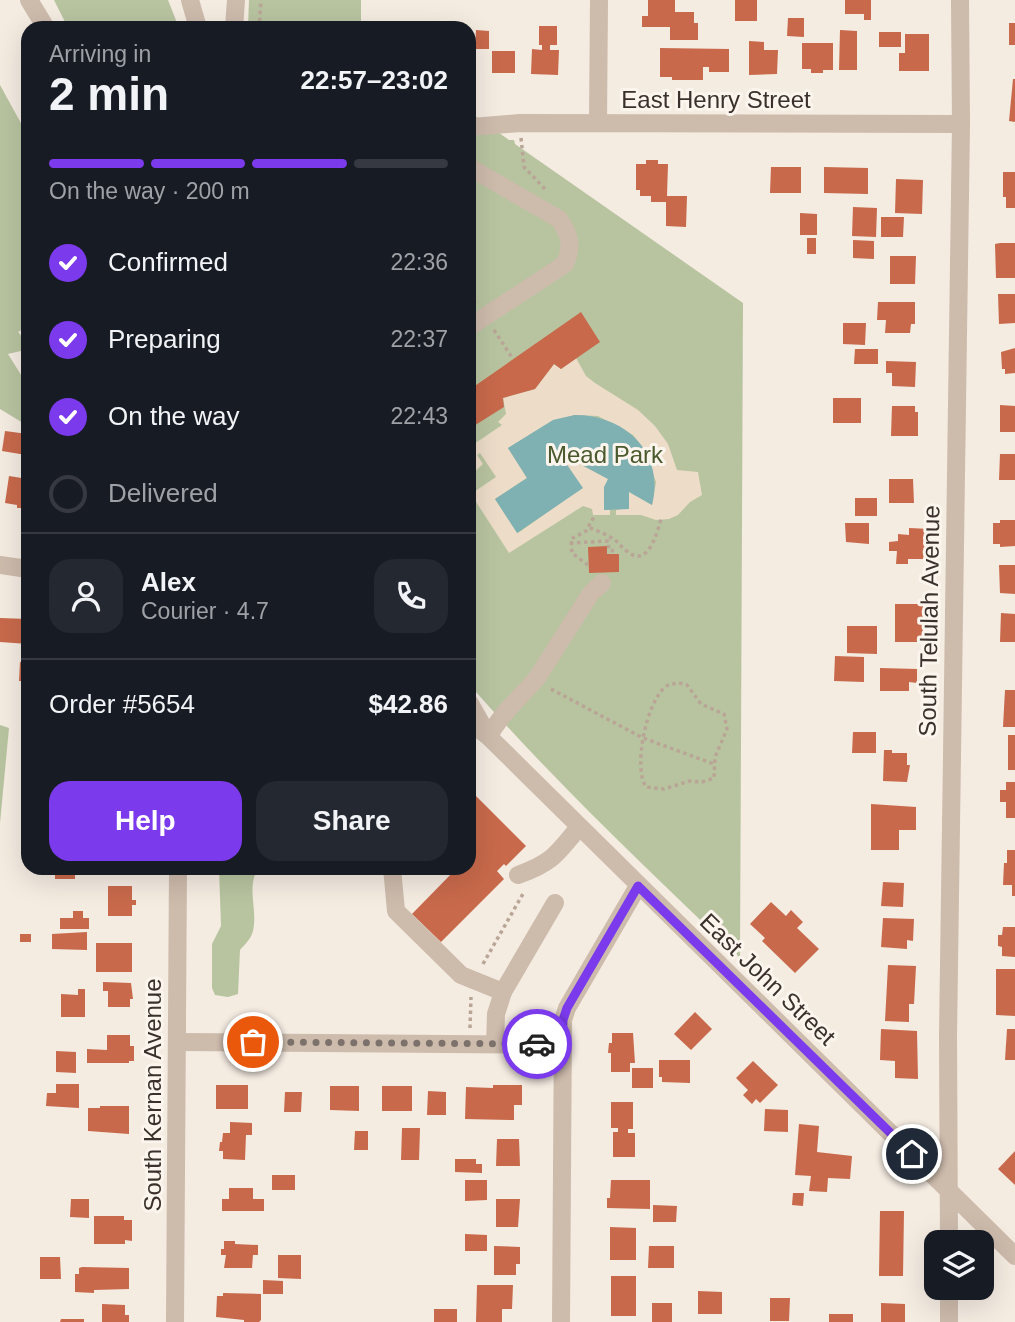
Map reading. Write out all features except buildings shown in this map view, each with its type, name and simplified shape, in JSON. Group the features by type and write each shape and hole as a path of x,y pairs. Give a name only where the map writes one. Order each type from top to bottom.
{"street":[{"path":"29,0 42,21"},
{"path":"190,0 196,21"},
{"path":"234,21 236,0"},
{"path":"598,123 599,0"},
{"name":"South Telulah Avenue","path":"949,1230 948,1036 961,124 960,0"},
{"name":"East Henry Street","path":"476,127 520,123 961,124"},
{"path":"476,171 559,219 569,233 571,250 565,264 477,330"},
{"path":"0,565 21,568"},
{"path":"488,736 537,678 591,593 602,583"},
{"name":"East John Street","path":"476,715 488,736"},
{"name":"East John Street","path":"476,727 1015,1256"},
{"path":"518,874 543,866 555,857 579,827"},
{"name":"South Kernan Avenue","path":"175,1322 178,875"},
{"path":"393,875 396,911 461,975 503,992"},
{"path":"561,1322 563,1020 567,1008 638,886"},
{"path":"495,1044 496,1014 503,992 555,903"},
{"path":"177,1042 562,1045"},
{"path":"949,1300 949,1322"}],"path":[{"path":"260,21 261,0"},
{"path":"520,123 524,167 550,193"},
{"path":"477,330 493,328 513,359"},
{"path":"588,565 572,553 570,543 574,536 590,528 595,515"},
{"path":"590,528 618,542 630,554 638,556 652,547 662,519"},
{"path":"570,543 608,541 609,550 614,551"},
{"path":"537,678 559,695 643,737 714,764"},
{"path":"679,683 687,685 701,704 720,710 724,714 727,729 714,764 714,778 709,781 690,781 664,789 646,787 640,774 643,737 650,713 660,693 670,684 679,683"},
{"path":"470,1044 471,985 528,885 518,874"}],"green space":[{"path":"54,0 168,0 176,21 64,21"},
{"path":"249,0 361,0 361,21 248,21"},
{"path":"0,85 21,123 21,330 18,332 21,336 21,351 8,354 21,375 21,422 0,409"},
{"name":"Mead Park","path":"476,117 509,140 514,140 515,144 743,303 740,958 636,858 476,692"},
{"path":"0,725 9,728 0,823"},
{"path":"219,875 255,875 252,891 253,931 240,950 238,994 228,997 215,995 212,988 212,944 221,926"}],"shaded area":[{"path":"576,358 586,376 638,410 655,426 668,444 677,470 698,472 702,495 669,519 616,515 616,510 629,508 628,491 652,505 656,482 644,449 633,435 598,416 575,415 554,420 508,448 527,478 495,499 518,533 582,488 563,458 565,456 608,479 605,510 610,510 610,515 593,515 592,509 583,506 509,553 476,502 476,491 496,477 480,453 477,455 483,464 476,470 476,443 502,425 498,422 506,414 503,398 535,389 554,364 561,369"}],"water":[{"path":"575,415 610,422 638,440 653,469 655,486 652,505 629,492 629,509 604,510 604,487 608,479 565,456 563,459 583,488 517,533 495,499 527,478 508,448 553,420"}],"way so far":[{"path":"253,1042 537,1044"}],"route":[{"path":"537,1044 562,1045 563,1020 567,1008 638,886 912,1154"}]}
